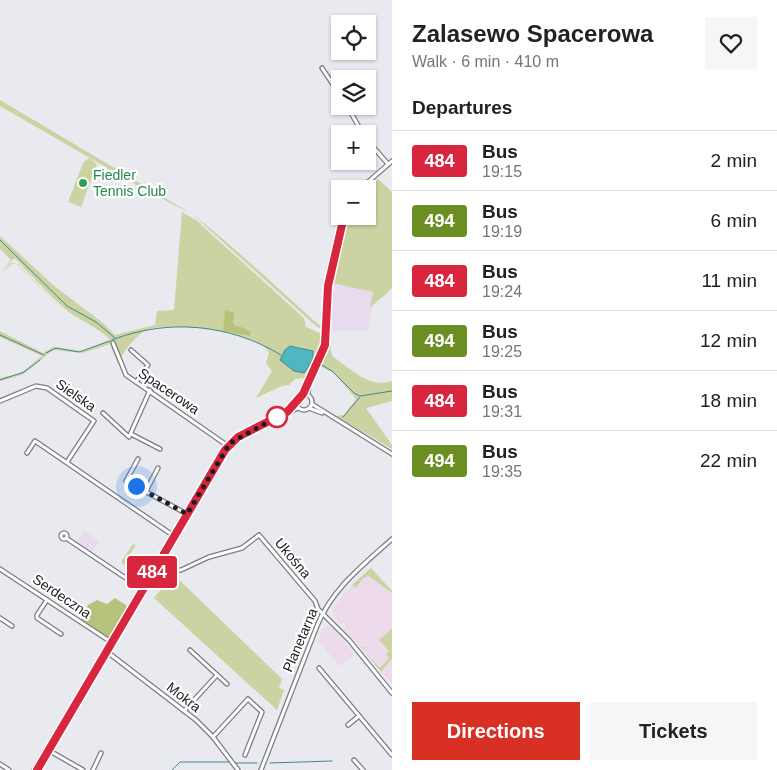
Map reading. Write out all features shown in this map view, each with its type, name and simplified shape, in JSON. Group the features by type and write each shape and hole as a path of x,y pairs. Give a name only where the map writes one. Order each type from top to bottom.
{"street":[{"path":"322,68 331,82"},
{"path":"376,150 388,164"},
{"path":"370,180 392,161"},
{"path":"287,412 296,403 298,397 303,394 325,345 329,279 342,225"},
{"name":"Spacerowa","path":"113,343 126,375 228,446"},
{"path":"131,350 148,365 136,382"},
{"path":"309,381 308,395 312,404 324,414"},
{"name":"Sielska","path":"0,401 40,386 48,388 94,421 67,462"},
{"path":"103,413 129,437 150,390"},
{"path":"303,394 308,395"},
{"path":"296,403 298,408"},
{"path":"35,770 228,446 238,437 287,412 298,408 305,410 312,404"},
{"path":"309,408 324,414 392,454"},
{"path":"131,434 160,449"},
{"path":"27,453 34,441 174,536"},
{"path":"138,459 126,481 187,514"},
{"path":"146,491 158,468"},
{"name":"Ukośna","path":"156,566 168,571 181,570 210,557 242,548 259,536 323,613"},
{"path":"66,538 142,589"},
{"name":"Planetarna","path":"261,770 323,613 344,584 392,540"},
{"name":"Serdeczna","path":"0,569 111,642"},
{"path":"47,600 37,618 61,634"},
{"path":"323,613 391,691"},
{"path":"0,618 12,626"},
{"path":"190,650 227,684"},
{"name":"Mokra","path":"106,651 184,711 213,737 237,769"},
{"path":"319,668 392,755"},
{"path":"184,711 217,675"},
{"path":"213,737 248,699 262,712 245,755"},
{"path":"348,725 359,716"},
{"path":"48,750 83,770"},
{"path":"94,770 101,753"},
{"path":"354,760 363,770"},
{"path":"0,764 8,770"}],"shaded area":[{"path":"332,283 373,292 368,331 329,331"},
{"path":"84,531 100,541 91,553 76,542"},
{"path":"371,568 392,591 392,684 344,628 346,626 343,623 341,625 333,615 332,610 344,593"},
{"path":"331,626 354,654 340,666 318,641 324,627"}],"green space":[{"path":"0,100 192,214 145,190 0,106"},
{"name":"Fiedler Tennis Club","path":"89,158 97,164 81,207 68,202 83,163"},
{"path":"378,179 392,192 392,287 370,309 373,292 332,283 346,225 376,225 376,181"},
{"path":"182,212 196,220 304,318 306,327 324,335 323,341 317,358 305,378 295,379 289,385 282,386 256,398 272,371 266,363 269,353 263,346 250,339 212,330 173,327 157,328 140,334 121,358 111,340 64,308 15,258 0,271 11,260 0,249 0,236 53,285 103,323 115,335 155,325 157,311 174,310","holes":["235,313 233,323 236,333 223,331","290,346 302,348 314,355 314,359 281,357"]},
{"path":"192,214 319,325 324,324 324,330 317,327"},
{"path":"11,263 18,264 63,311 17,264 12,264 0,274"},
{"path":"225,310 235,313 233,322 235,326 251,332 250,336 223,331"},
{"path":"0,331 43,353 53,347 82,351 109,340 120,359 118,364 110,344 83,353 53,350 22,375 0,381 0,378 21,373 42,356 0,337"},
{"path":"329,335 332,356 368,380 384,383 392,381 392,401 366,408 392,445 392,449 336,416 344,415 356,399 334,373 321,367"},
{"path":"392,535 343,582 326,604 343,580"},
{"path":"133,544 136,545 130,554 135,558 126,566 121,562"},
{"path":"371,568 392,593 369,576 363,578 356,588 352,585"},
{"path":"173,574 282,679 279,688 284,690 277,710 154,598"},
{"path":"115,598 129,607 110,639 81,620 88,605 97,600 107,604"},
{"path":"392,629 392,648 389,651 379,640"},
{"path":"392,649 392,658 381,672 366,653 380,668 389,658 386,654"},
{"path":"302,656 303,656 258,770"}],"water":[{"path":"290,346 313,351 313,360 304,373 294,371 280,360 285,350"}],"waterway":[{"path":"0,240 67,306 96,322 115,338"},
{"path":"112,340 133,333 155,329 198,328 241,336 281,355"},
{"path":"0,335 44,355"},
{"path":"46,353 56,348 79,352 110,341"},
{"path":"0,380 24,372 40,360"},
{"path":"320,364 332,371 354,393 360,396 392,391"},
{"path":"343,417 360,397"},
{"path":"270,763 332,761"},
{"path":"172,770 180,762 230,762"},
{"path":"235,763 257,763"}],"bus line":[{"name":"484","path":"37,770 225,450 238,437 287,412 296,403 298,397 303,394 325,345 330,269 342,225"}],"place":[{"name":"Fiedler Tennis Club","path":"83,183"}],"route":[{"path":"136,486 187,514 230,443 277,417"}]}
